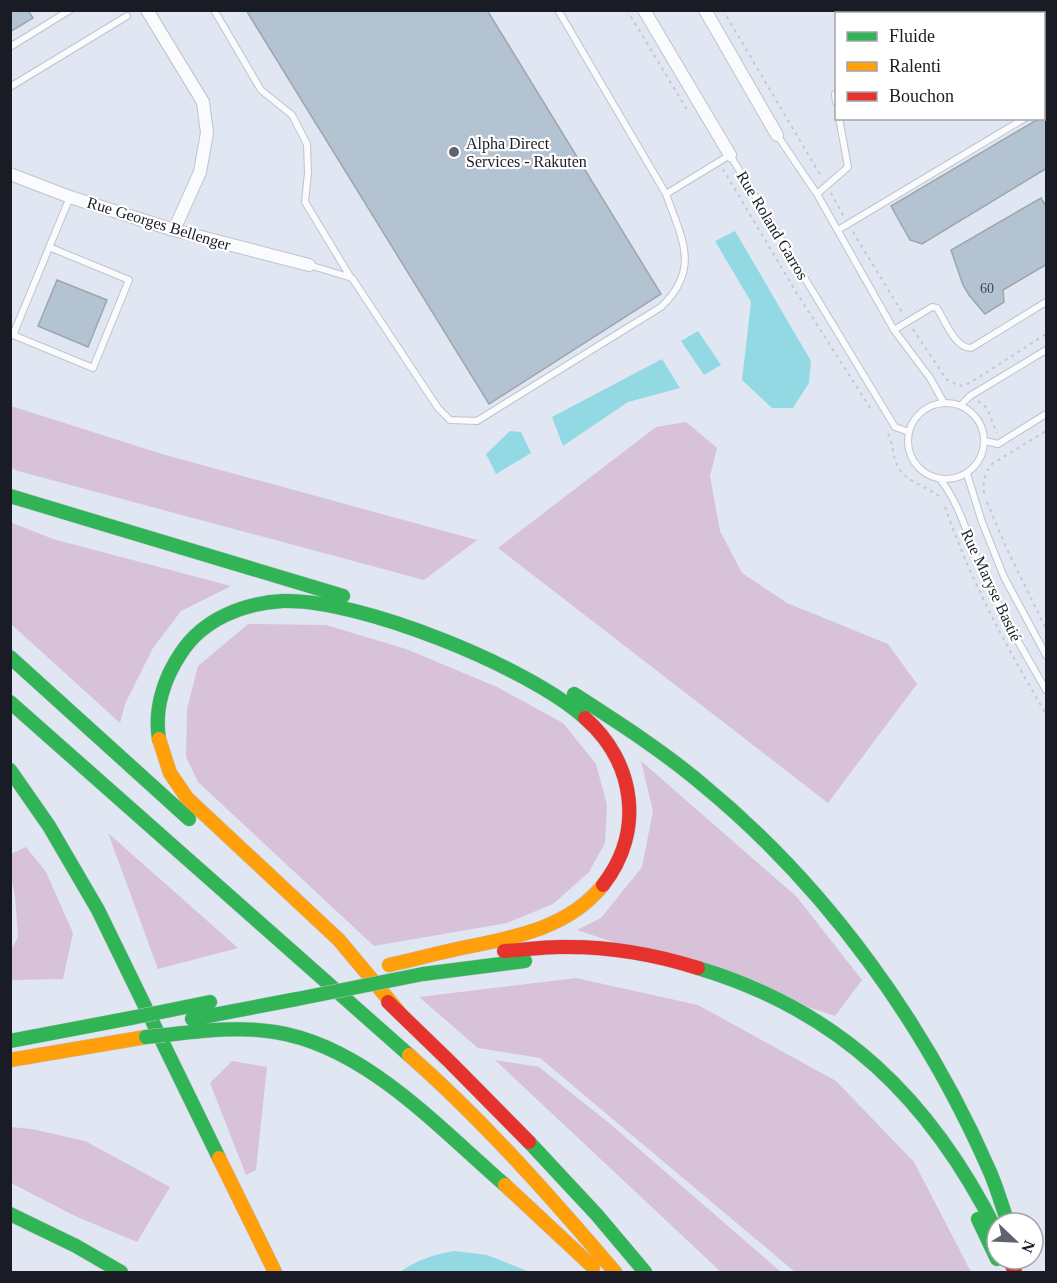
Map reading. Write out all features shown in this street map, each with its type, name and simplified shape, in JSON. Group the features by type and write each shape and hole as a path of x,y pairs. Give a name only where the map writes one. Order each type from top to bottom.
{"highway":[{"path":"10,496 318,587 432,625 544,677 614,717 680,766 735,814 788,865 842,928 890,992 950,1089 989,1169 1004,1211"},
{"path":"308,982 349,974 389,965 525,934 574,913 605,884 613,871 630,828 631,809 628,785 622,766 613,748 599,730 579,711 531,682 440,640 367,614 310,602 276,602 227,613 205,626 193,637 170,671 159,706 159,744 164,760 183,795 258,862 333,935 399,1012"},
{"path":"10,657 399,1012 567,1182 645,1272"},
{"path":"10,702 433,1077 519,1163 615,1272"},
{"path":"10,770 48,826 98,910 275,1272"},
{"path":"389,965 523,948 586,947 612,949 671,960 705,969 764,991 821,1023 871,1060 893,1081 933,1127 957,1160 986,1211"},
{"path":"10,1058 161,1024 423,974 491,964 566,958 625,963 706,982 781,1014 810,1031 864,1071 913,1120 933,1144 963,1190 985,1230"},
{"path":"161,1024 252,993"},
{"path":"161,1024 214,1030 273,1031 315,1041 361,1065 398,1093 520,1198 598,1272"},
{"path":"10,1041 142,1028"},
{"path":"10,1214 76,1246 121,1272"}],"street":[{"path":"147,10 203,102 207,133 200,172 174,230"},
{"name":"Rue Roland Garros","path":"644,10 730,155"},
{"path":"705,10 777,135"},
{"name":"Rue Georges Bellenger","path":"10,174 174,230 309,265"}],"lane":[{"path":"10,47 70,10"},
{"path":"214,10 261,90 292,115 302,134 307,144 308,163 305,202 352,278 438,408 450,420 477,421 651,313 674,295 682,279 686,259 666,194 558,10"},
{"path":"10,87 127,16"},
{"path":"817,194 848,167 839,120"},
{"path":"838,230 1022,120"},
{"path":"777,135 817,194 894,330 930,378 944,403"},
{"path":"666,194 730,155"},
{"name":"Rue Roland Garros","path":"730,155 895,427 909,432"},
{"path":"50,247 129,280 93,368 13,335 70,196"},
{"path":"309,265 352,278"},
{"path":"894,330 932,307 937,308 959,344 965,348 971,348 1047,302"},
{"path":"961,405 970,396 1047,350"},
{"path":"944,403 961,405 970,411 983,430 985,441 980,459 967,474 950,479 930,476 915,462 910,453 909,432 914,421 932,406 944,403"},
{"path":"985,441 999,443 1047,414"},
{"name":"Rue Maryse Bastié","path":"967,474 982,522 1004,577 1046,655"},
{"name":"Rue Maryse Bastié","path":"940,479 950,491 981,569 1016,639 1047,690"}],"path":[{"path":"627,10 694,121"},
{"path":"723,10 907,321 946,379 960,386 965,384 1047,334"},
{"path":"719,162 795,292 877,417"},
{"path":"965,384 970,396 987,408 993,418 999,443 998,460"},
{"path":"883,427 894,447 900,471 914,482 931,489 940,496"},
{"path":"1047,431 992,464 986,472 984,493 1006,547 1047,629"},
{"path":"945,506 960,551 1007,648 1047,714"}],"shaded area":[{"path":"11,406 162,454 477,540 424,580 18,471 11,468"},
{"path":"686,422 717,448 710,476 720,531 742,573 787,603 888,644 917,684 828,803 498,548 656,427"},
{"path":"10,522 53,539 231,586 181,611 153,648 125,704 120,723 11,624"},
{"path":"248,624 326,625 406,649 497,687 563,723 596,764 607,805 605,843 589,872 553,904 507,923 374,946 198,782 186,757 187,709 198,666"},
{"path":"641,761 796,896 862,980 835,1016 577,930 601,918 642,867 653,811"},
{"path":"108,833 238,948 158,969"},
{"path":"26,847 46,872 73,933 63,979 11,980 11,950 18,937 11,876 11,854"},
{"path":"576,978 698,1005 836,1081 914,1162 971,1272 795,1272 540,1058 478,1048 419,997"},
{"path":"495,1060 539,1067 609,1123 781,1272 721,1272"},
{"path":"232,1061 267,1067 256,1170 246,1175 210,1083"},
{"path":"10,1127 32,1129 85,1141 170,1187 137,1242 75,1216 11,1183"}],"water":[{"path":"735,231 811,361 809,383 793,408 772,408 742,380 751,302 715,241"},
{"path":"698,331 721,365 704,375 681,341"},
{"path":"662,359 680,388 628,402 563,446 552,417"},
{"path":"510,431 521,432 531,453 496,474 486,454"},
{"path":"455,1251 487,1255 530,1272 400,1272 426,1258"}],"building":[{"path":"10,10 28,10 33,18 10,32"},
{"name":"Alpha Direct Services - Rakuten","path":"246,10 487,10 661,294 489,404"},
{"path":"1047,115 1047,168 922,244 910,240 891,206 1037,120 1045,120"},
{"path":"1041,198 1047,208 1047,264 1003,290 1004,302 985,314 963,285 951,250"},
{"path":"57,280 107,300 88,347 38,326"}],"traffic: fast":[{"path":"10,496 343,596"},
{"path":"159,739 159,705 165,683 190,641 213,622 239,609 283,601 315,603 354,611 441,639 525,678 559,698 585,718"},
{"path":"10,657 189,819"},
{"path":"574,694 656,749 703,785 791,868 831,914 869,962 904,1012 936,1064 990,1172 1004,1211"},
{"path":"10,702 409,1055"},
{"path":"10,770 49,826 98,910 219,1158"},
{"path":"423,974 525,961"},
{"path":"698,968 749,986 796,1009 838,1036 876,1067 911,1102 943,1141 985,1211"},
{"path":"297,999 423,974"},
{"path":"192,1019 297,999"},
{"path":"156,1013 210,1002"},
{"path":"136,1017 156,1013"},
{"path":"10,1041 136,1017"},
{"path":"165,1035 248,1029 275,1032 308,1040 370,1071 399,1092 505,1185"},
{"path":"146,1037 165,1035"},
{"path":"529,1142 597,1215 645,1272"},
{"path":"10,1214 76,1246 121,1272"},
{"path":"978,1219 985,1234"}],"traffic: slow":[{"path":"159,739 170,773 187,798 339,940 399,1012"},
{"path":"389,965 536,930 572,912 589,900 603,885"},
{"path":"10,1060 146,1037"},
{"path":"409,1055 490,1133 541,1187 615,1272"},
{"path":"219,1158 275,1272"},
{"path":"505,1185 593,1267"}],"traffic: jam":[{"path":"585,718 602,736 615,755 624,776 628,798 629,820 625,842 616,864 603,885"},
{"path":"504,951 553,947 595,948 647,955 698,968"},
{"path":"388,1002 529,1142"}],"place":[{"name":"Alpha Direct Services - Rakuten","path":"454,152"}]}
